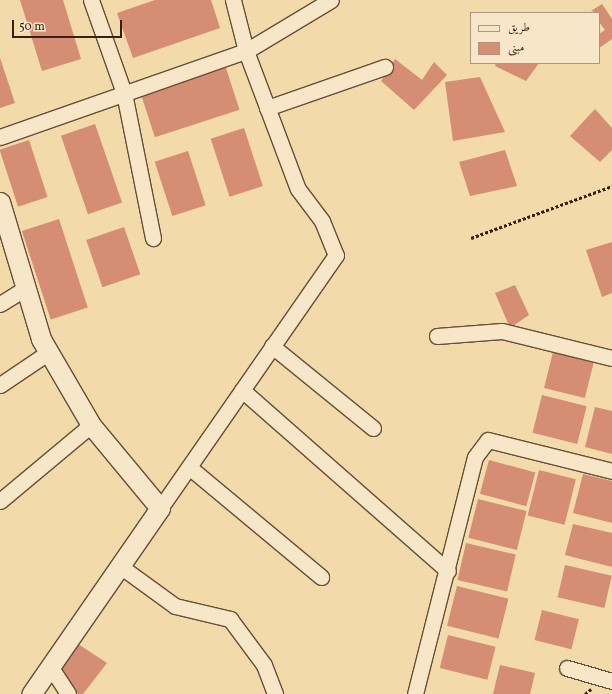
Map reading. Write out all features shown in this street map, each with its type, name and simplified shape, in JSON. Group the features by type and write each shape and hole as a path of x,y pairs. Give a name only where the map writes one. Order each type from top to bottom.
{"street":[{"path":"91,0 124,94 154,238"},
{"path":"31,694 336,255 322,221 298,189 246,51 233,0"},
{"path":"0,136 246,51 331,0"},
{"path":"267,108 385,66"},
{"path":"2,214 49,352 91,425 160,508"},
{"path":"0,304 26,288"},
{"path":"437,336 502,331 612,358"},
{"path":"272,346 373,428"},
{"path":"0,385 49,352"},
{"path":"242,390 448,570"},
{"path":"0,501 91,425"},
{"path":"415,694 448,570 475,457 488,440 612,471"},
{"path":"189,467 320,577"},
{"path":"120,566 175,606 230,619 264,665 275,694"},
{"path":"50,666 68,694"},
{"path":"567,668 612,681"}],"path":[{"path":"471,238 612,186"}],"building":[{"path":"20,0 63,0 81,59 42,71"},
{"path":"155,0 211,0 220,28 133,58 117,13"},
{"path":"602,4 612,19 612,39 600,47 600,33 605,30 600,23 600,12 591,11"},
{"path":"0,58 15,103 0,108"},
{"path":"395,59 422,80 434,62 447,75 414,110 381,81"},
{"path":"496,64 538,64 526,81 495,66"},
{"path":"225,65 240,110 155,137 140,93"},
{"path":"480,77 505,132 453,141 445,82"},
{"path":"595,109 612,128 612,150 600,162 570,136"},
{"path":"95,124 122,202 88,214 61,136"},
{"path":"244,128 263,186 230,197 211,139"},
{"path":"29,140 48,197 18,207 0,149"},
{"path":"505,150 517,186 470,196 459,162"},
{"path":"188,151 206,205 172,216 155,162"},
{"path":"59,219 88,307 51,319 22,231"},
{"path":"124,227 140,274 102,287 86,240"},
{"path":"612,242 612,293 602,297 586,250"},
{"path":"515,285 529,315 510,328 495,293"},
{"path":"553,352 594,362 585,398 544,388"},
{"path":"542,395 587,406 577,444 533,433"},
{"path":"595,407 612,411 612,454 585,447"},
{"path":"489,460 535,472 526,506 480,494"},
{"path":"539,470 576,479 565,525 528,516"},
{"path":"583,474 612,481 612,523 573,513"},
{"path":"478,499 527,511 517,550 468,538"},
{"path":"573,524 612,533 612,567 565,555"},
{"path":"466,543 516,554 507,591 457,580"},
{"path":"565,565 612,576 604,608 558,597"},
{"path":"457,586 508,599 499,639 447,626"},
{"path":"542,610 579,619 571,649 535,640"},
{"path":"448,635 496,647 487,680 440,668"},
{"path":"75,642 107,663 83,694 78,694 52,669"},
{"path":"500,665 535,673 530,694 493,694"}]}
